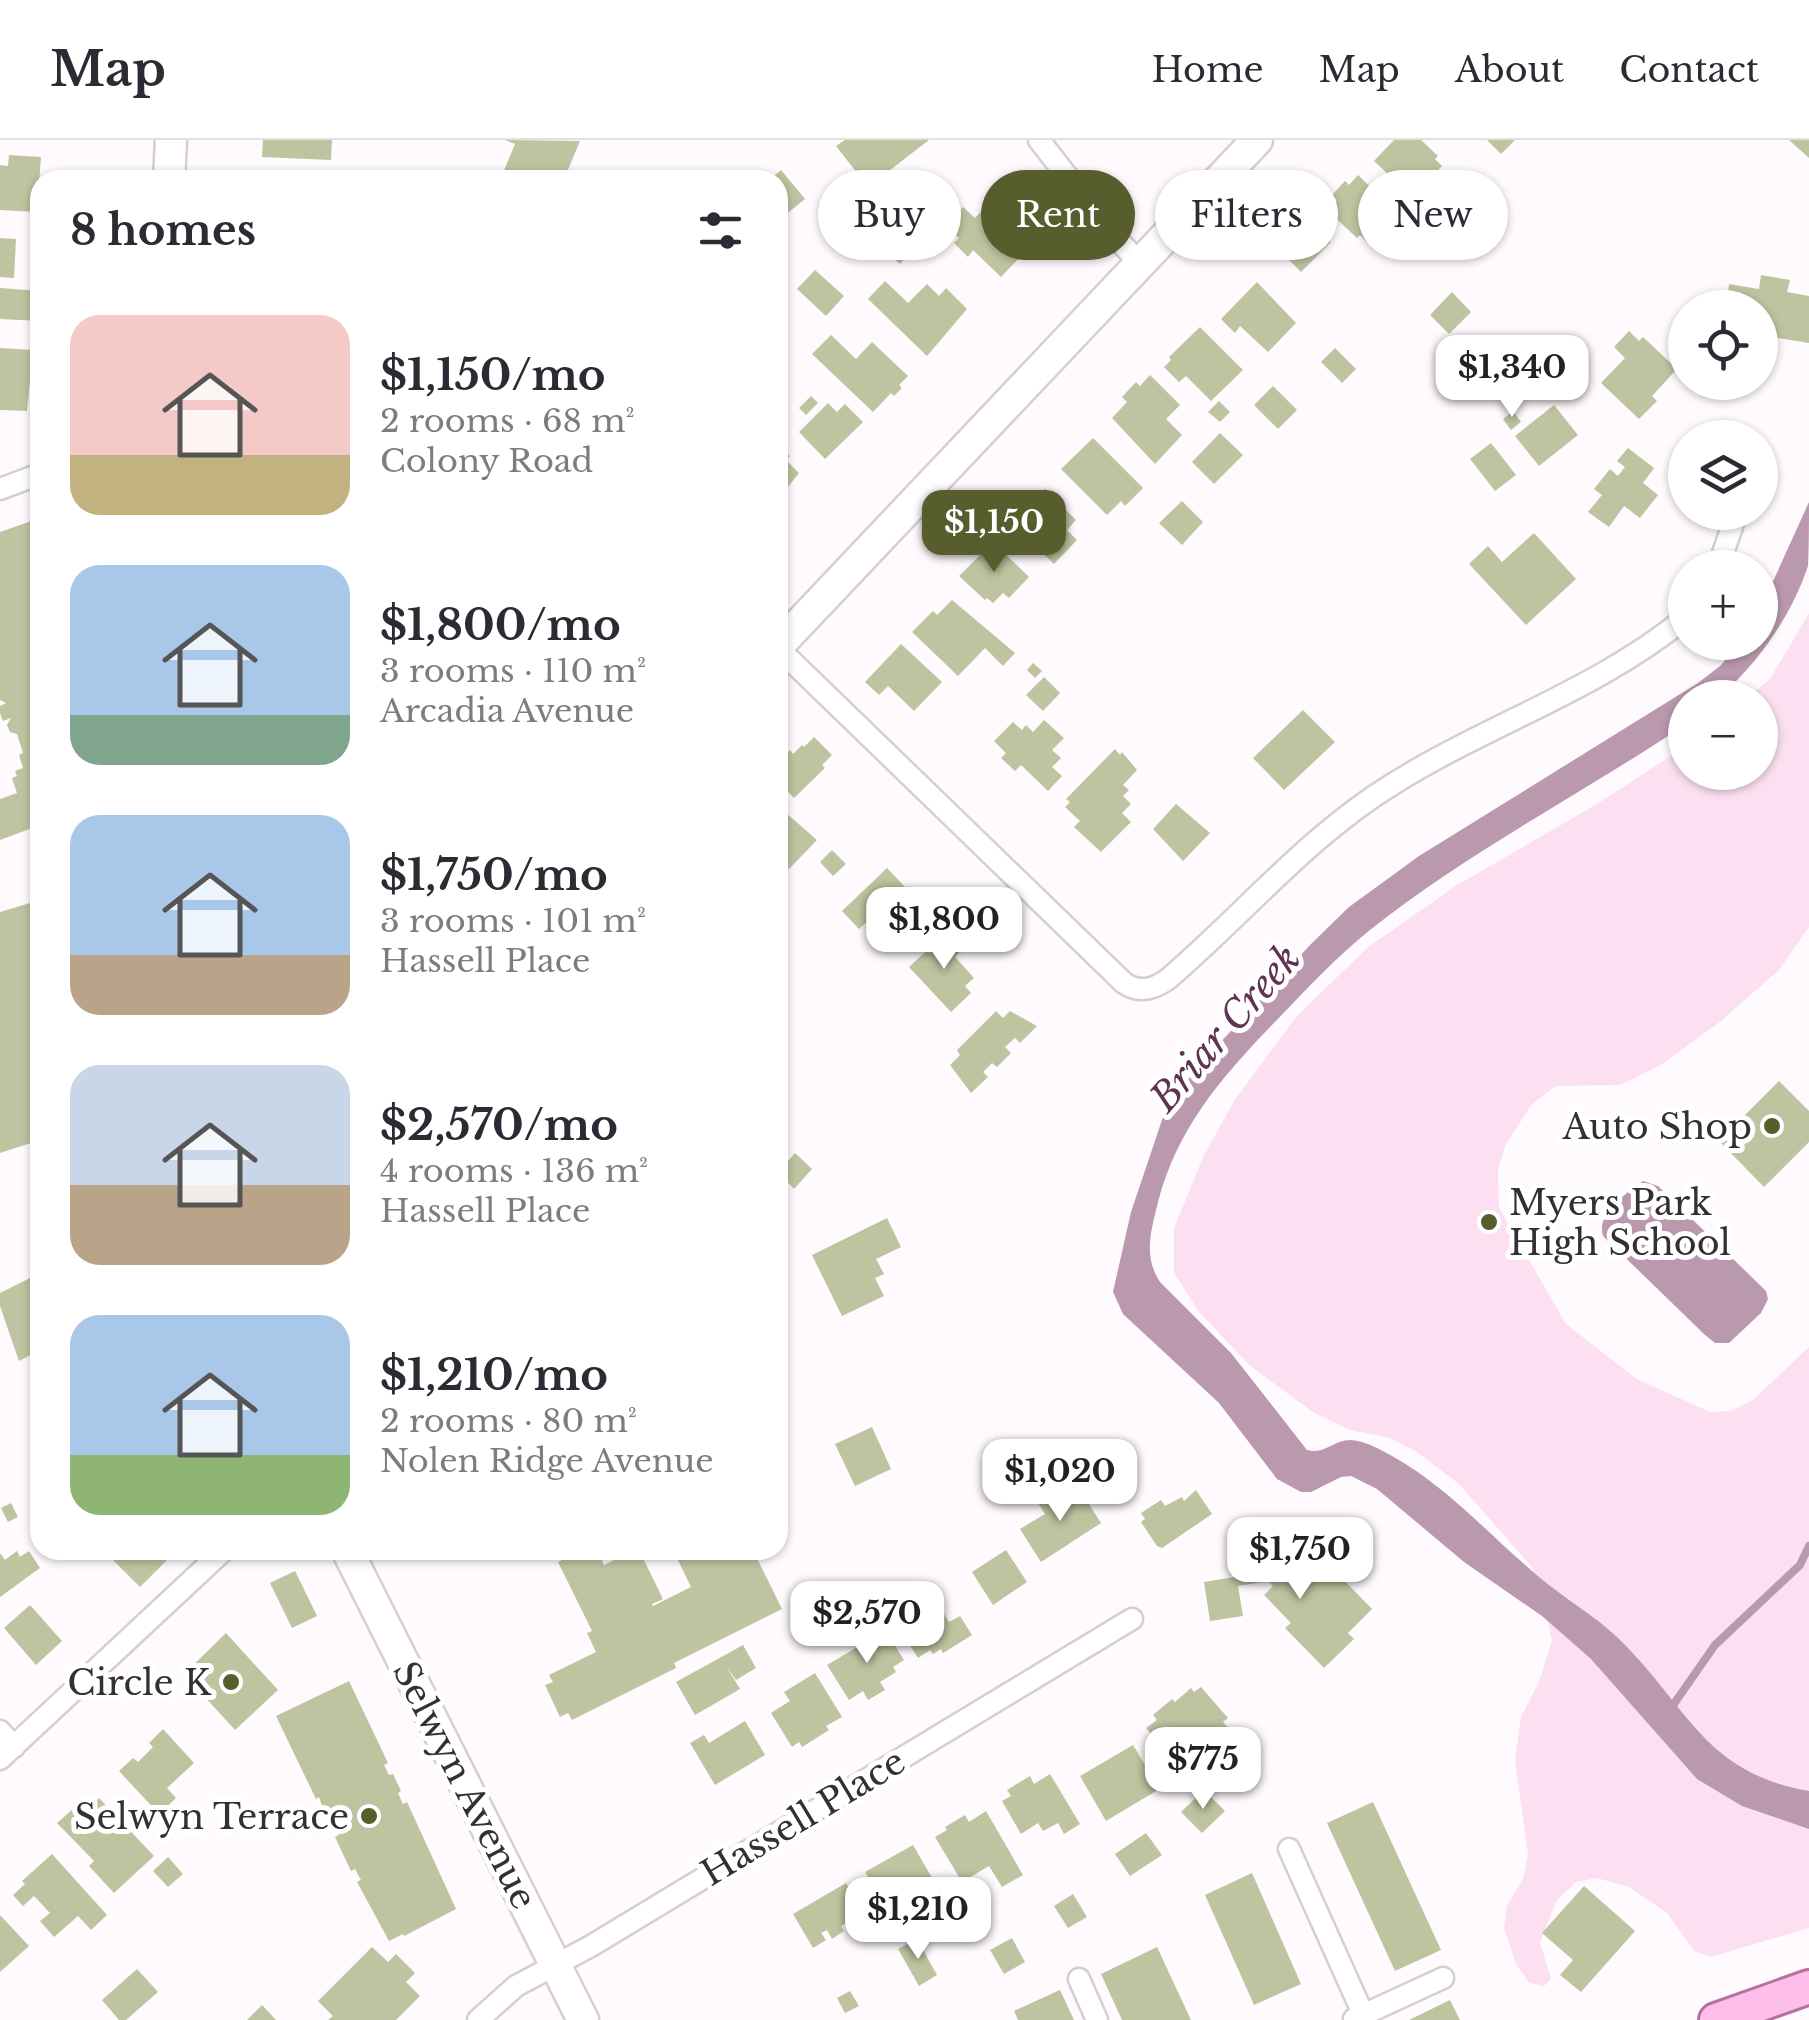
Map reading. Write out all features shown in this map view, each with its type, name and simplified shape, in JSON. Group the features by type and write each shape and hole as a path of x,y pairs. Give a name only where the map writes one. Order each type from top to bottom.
{"main road":[{"path":"1716,2020 1809,1987"}],"street":[{"path":"170,170 171,140"},
{"path":"1040,140 1112,234 1140,263"},
{"path":"788,636 1256,140"},
{"path":"0,488 30,478"},
{"path":"788,657 1107,967 1134,988 1147,990 1162,984 1272,880 1372,797 1637,653 1668,630"},
{"path":"5,1746 213,1560"},
{"name":"Selwyn Avenue","path":"353,1560 583,2020"},
{"name":"Hassell Place","path":"478,2020 516,1986 1132,1619"},
{"path":"1289,1849 1357,2017 1443,1978"},
{"path":"1079,1979 1098,2020"}],"shaded area":[{"path":"1809,502 1808,566 1778,628 1778,570"},
{"name":"Myers Park High School","path":"1809,613 1809,927 1779,970 1721,1021 1661,1065 1620,1085 1556,1086 1532,1104 1506,1144 1498,1169 1499,1208 1566,1324 1637,1379 1710,1412 1730,1411 1753,1400 1809,1347 1809,1928 1711,1957 1694,1951 1667,1913 1629,1887 1597,1878 1576,1882 1557,1900 1540,1942 1551,1979 1544,1986 1529,1983 1516,1964 1504,1928 1507,1906 1523,1878 1528,1855 1515,1761 1521,1717 1539,1682 1552,1640 1532,1567 1459,1484 1417,1452 1390,1438 1350,1430 1314,1413 1249,1365 1199,1312 1174,1273 1174,1228 1204,1155 1234,1101 1296,1017 1367,948 1457,885 1668,758 1668,790 1778,790 1778,680 1770,679"},
{"path":"1725,660 1755,660 1737,680 1702,680"},
{"path":"1668,702 1668,736 1407,902 1332,964 1253,1045 1203,1106 1166,1176 1150,1243 1155,1272 1160,1282 1231,1353 1307,1450 1319,1451 1350,1440 1361,1442 1392,1456 1432,1482 1539,1577 1618,1638 1720,1752 1773,1782 1809,1791 1809,1829 1742,1806 1697,1779 1591,1659 1542,1616 1464,1562 1377,1489 1351,1476 1311,1492 1301,1492 1277,1479 1219,1403 1123,1314 1113,1292 1131,1212 1163,1117 1194,1071 1349,907 1419,856"},
{"path":"1643,1181 1658,1186 1766,1291 1768,1299 1761,1313 1729,1343 1715,1343 1705,1335 1603,1236 1608,1212"}],"building":[{"path":"263,140 332,140 331,160 262,157"},
{"path":"505,140 580,141 568,170 504,170 515,144"},
{"path":"845,140 929,140 890,170 855,170 836,146"},
{"path":"1394,140 1421,140 1438,156 1435,159 1442,166 1438,170 1384,170 1374,161"},
{"path":"1487,140 1515,140 1501,154"},
{"path":"1789,140 1809,140 1809,158"},
{"path":"9,155 41,157 40,170 30,170 30,212 0,210 0,165 8,166"},
{"path":"1358,175 1357,238 1338,220 1338,189 1345,181 1349,185"},
{"path":"788,178 805,199 788,213"},
{"path":"961,209 975,218 981,212 981,258 973,250 968,257 961,250"},
{"path":"0,238 16,239 14,278 0,277"},
{"path":"983,260 1017,260 1001,277"},
{"path":"1289,260 1313,260 1301,272"},
{"path":"815,270 844,296 826,316 797,289"},
{"path":"1761,275 1790,280 1787,292 1809,296 1809,343 1778,338 1778,290 1728,290 1729,284 1759,289"},
{"path":"885,281 908,303 927,284 939,296 946,288 967,309 927,356 868,299"},
{"path":"1257,282 1296,323 1268,352 1240,326 1235,333 1221,319"},
{"path":"0,288 30,290 30,320 0,319"},
{"path":"1452,292 1471,312 1449,334 1430,315"},
{"path":"1200,327 1243,370 1211,401 1186,376 1179,382 1164,367"},
{"path":"1629,331 1639,341 1643,337 1668,361 1668,379 1652,396 1657,401 1639,419 1601,383 1625,358 1614,347"},
{"path":"831,335 856,359 872,342 908,376 899,385 902,388 894,396 891,393 873,412 812,354"},
{"path":"0,348 30,350 27,411 0,410"},
{"path":"1335,348 1356,369 1342,383 1321,362"},
{"path":"1150,375 1180,405 1166,419 1182,435 1155,464 1112,418 1127,402 1122,397 1136,382 1140,386"},
{"path":"1273,386 1297,410 1278,429 1254,405"},
{"path":"811,396 818,403 806,415 799,408"},
{"path":"1219,401 1230,412 1220,422 1208,412"},
{"path":"828,403 837,412 845,404 863,422 825,459 799,432"},
{"path":"1554,405 1578,435 1539,466 1515,436"},
{"path":"1513,411 1521,422 1511,430 1503,419"},
{"path":"1220,433 1243,455 1214,484 1192,462"},
{"path":"1093,438 1143,488 1125,506 1121,501 1107,515 1061,469"},
{"path":"1491,443 1516,475 1495,491 1470,459"},
{"path":"1628,448 1654,468 1643,483 1658,495 1640,518 1624,506 1609,527 1588,512 1602,495 1594,489 1610,469 1618,476 1625,467 1617,461"},
{"path":"788,462 799,473 788,487"},
{"path":"1045,489 1076,520 1067,530 1077,540 1054,564 1011,523"},
{"path":"1182,501 1203,522 1182,545 1159,523"},
{"path":"30,521 30,829 0,840 0,799 17,793 12,778 17,776 15,771 23,768 19,755 23,753 17,734 10,732 7,725 11,718 3,721 0,713 0,706 6,703 0,700 0,532"},
{"path":"1534,533 1576,579 1526,625 1469,564 1488,546 1502,562"},
{"path":"993,542 1029,577 1009,598 1003,593 993,603 959,576"},
{"path":"952,600 1015,653 1003,666 985,648 958,676 912,632 933,611 937,615"},
{"path":"901,644 942,682 914,711 888,686 879,695 865,682"},
{"path":"1033,663 1042,671 1035,678 1027,670"},
{"path":"1044,677 1060,693 1043,711 1026,695"},
{"path":"1303,710 1335,742 1284,790 1253,758"},
{"path":"1044,720 1064,738 1052,750 1061,758 1052,767 1062,776 1048,791 1021,765 1015,771 1001,758 1006,753 994,741 1013,722 1022,730 1026,725 1033,732"},
{"path":"814,737 832,755 822,765 825,768 794,798 788,792 788,752 793,754"},
{"path":"1115,749 1137,770 1123,785 1129,790 1123,796 1131,804 1122,813 1131,822 1101,852 1074,827 1080,821 1065,807 1070,802 1066,799"},
{"path":"1176,804 1210,833 1183,861 1153,829"},
{"path":"788,815 817,840 788,868"},
{"path":"832,850 846,864 833,876 820,862"},
{"path":"887,868 924,907 907,922 901,915 883,932 871,918 859,929 842,911"},
{"path":"30,903 30,1143 0,1153 0,912"},
{"path":"949,930 960,941 955,957 974,978 965,986 971,993 951,1012 909,967"},
{"path":"996,1011 1003,1018 1010,1011 1037,1026 1020,1043 1015,1038 1005,1047 1011,1053 997,1067 992,1063 983,1072 988,1077 971,1093 950,1065 960,1055 957,1050"},
{"name":"Auto Shop","path":"1779,1081 1809,1111 1809,1142 1764,1187 1719,1141"},
{"path":"795,1153 812,1169 794,1189 788,1183 788,1161"},
{"path":"887,1218 901,1247 876,1259 884,1274 875,1278 884,1296 842,1316 812,1255"},
{"path":"30,1278 30,1355 19,1361 0,1306 0,1293"},
{"path":"872,1427 891,1469 855,1486 835,1444"},
{"path":"1024,1477 1032,1488 1016,1499 1008,1488"},
{"path":"1080,1490 1101,1523 1041,1562 1020,1529 1045,1514 1038,1503 1054,1493 1060,1502"},
{"path":"1196,1490 1212,1514 1162,1548 1157,1546 1141,1522 1145,1519 1141,1513 1161,1500 1165,1506 1182,1497 1184,1501"},
{"path":"11,1503 18,1517 8,1522 1,1508"},
{"path":"1305,1540 1372,1609 1348,1633 1354,1639 1324,1668 1285,1628 1291,1623 1264,1595 1273,1586 1268,1581 1238,1586 1243,1616 1210,1621 1204,1582 1272,1571"},
{"path":"1006,1550 1027,1582 993,1605 972,1572"},
{"path":"17,1551 20,1557 29,1551 30,1560 35,1560 40,1568 0,1597 0,1553 5,1560"},
{"path":"113,1560 167,1560 140,1587"},
{"path":"602,1560 604,1565 614,1560 644,1560 663,1599 653,1606 691,1587 678,1560 758,1560 782,1609 572,1720 568,1713 560,1717 545,1685 553,1682 549,1675 596,1652 587,1633 592,1631 558,1562"},
{"path":"295,1571 317,1616 292,1628 270,1583"},
{"path":"919,1588 928,1602 934,1598 949,1622 960,1616 972,1635 943,1653 941,1649 933,1654 930,1650 918,1658 896,1623 913,1613 904,1598"},
{"path":"30,1605 62,1641 36,1665 4,1628"},
{"path":"882,1625 904,1660 893,1667 896,1672 880,1682 885,1690 868,1700 863,1691 849,1700 827,1665 871,1639 867,1634"},
{"name":"Circle K","path":"226,1633 278,1690 235,1730 184,1674"},
{"path":"743,1645 756,1668 736,1680 726,1666 740,1689 695,1715 676,1682"},
{"path":"815,1673 842,1717 802,1747 799,1742 792,1747 771,1713 790,1701 784,1692"},
{"name":"Selwyn Terrace","path":"349,1681 388,1763 384,1765 389,1775 393,1774 403,1804 407,1802 456,1909 389,1941 276,1716"},
{"path":"1201,1687 1228,1718 1223,1722 1236,1736 1202,1765 1195,1757 1181,1768 1146,1728 1157,1720 1153,1715 1172,1699 1175,1702 1191,1688 1194,1692"},
{"path":"745,1721 765,1755 715,1785 690,1743 704,1735 709,1743"},
{"path":"163,1729 194,1763 167,1788 176,1798 159,1814 119,1771 133,1758 138,1762"},
{"path":"1133,1745 1154,1780 1151,1782 1156,1791 1106,1821 1080,1776"},
{"path":"1050,1774 1080,1824 1064,1834 1058,1823 1043,1831 1038,1823 1021,1834 1002,1801 1011,1796 1007,1790 1030,1776 1034,1784"},
{"path":"1204,1790 1225,1811 1202,1833 1181,1812"},
{"path":"99,1798 154,1856 114,1893 89,1866 94,1861 57,1823 74,1808 81,1815"},
{"path":"1373,1802 1441,1950 1395,1971 1327,1823"},
{"path":"986,1811 1023,1875 1002,1887 989,1866 962,1882 935,1837 965,1815 969,1822"},
{"path":"1146,1833 1162,1855 1130,1876 1115,1854"},
{"path":"913,1845 946,1902 924,1914 920,1907 906,1916 888,1883 876,1890 865,1872"},
{"path":"52,1854 107,1915 91,1930 78,1916 54,1937 40,1921 50,1913 34,1896 23,1906 13,1895 25,1884 22,1881"},
{"path":"168,1857 183,1874 168,1887 153,1871"},
{"path":"1252,1873 1301,1984 1254,2005 1205,1895"},
{"path":"846,1883 863,1913 841,1926 844,1931 832,1939 827,1930 821,1933 826,1940 813,1948 793,1914"},
{"path":"1584,1886 1635,1931 1581,1992 1560,1975 1573,1960 1542,1933"},
{"path":"1073,1894 1087,1917 1068,1928 1054,1906"},
{"path":"0,1915 29,1946 0,1972"},
{"path":"1012,1938 1025,1962 1004,1974 990,1950"},
{"path":"917,1939 937,1975 919,1986 898,1949"},
{"path":"372,1947 388,1962 396,1954 415,1973 406,1982 420,1996 396,2020 328,2020 333,2016 318,2001"},
{"path":"1157,1947 1191,2020 1122,2020 1101,1974"},
{"path":"137,1969 158,1992 126,2020 119,2020 102,2000"},
{"path":"1060,1990 1074,2020 1018,2020 1014,2011"},
{"path":"850,1991 859,2006 845,2013 837,1998"},
{"path":"1450,2000 1460,2020 1409,2020"},
{"path":"262,2005 276,2020 247,2020"}],"waterway":[{"path":"1669,1711 1715,1645 1800,1565 1809,1546"}],"place":[{"name":"Auto Shop","path":"1772,1126"},
{"name":"Myers Park High School","path":"1489,1222"},
{"name":"Circle K","path":"231,1682"},
{"name":"Selwyn Terrace","path":"369,1816"}],"water label":[{"name":"Briar Creek","path":"1225,1028"}]}
